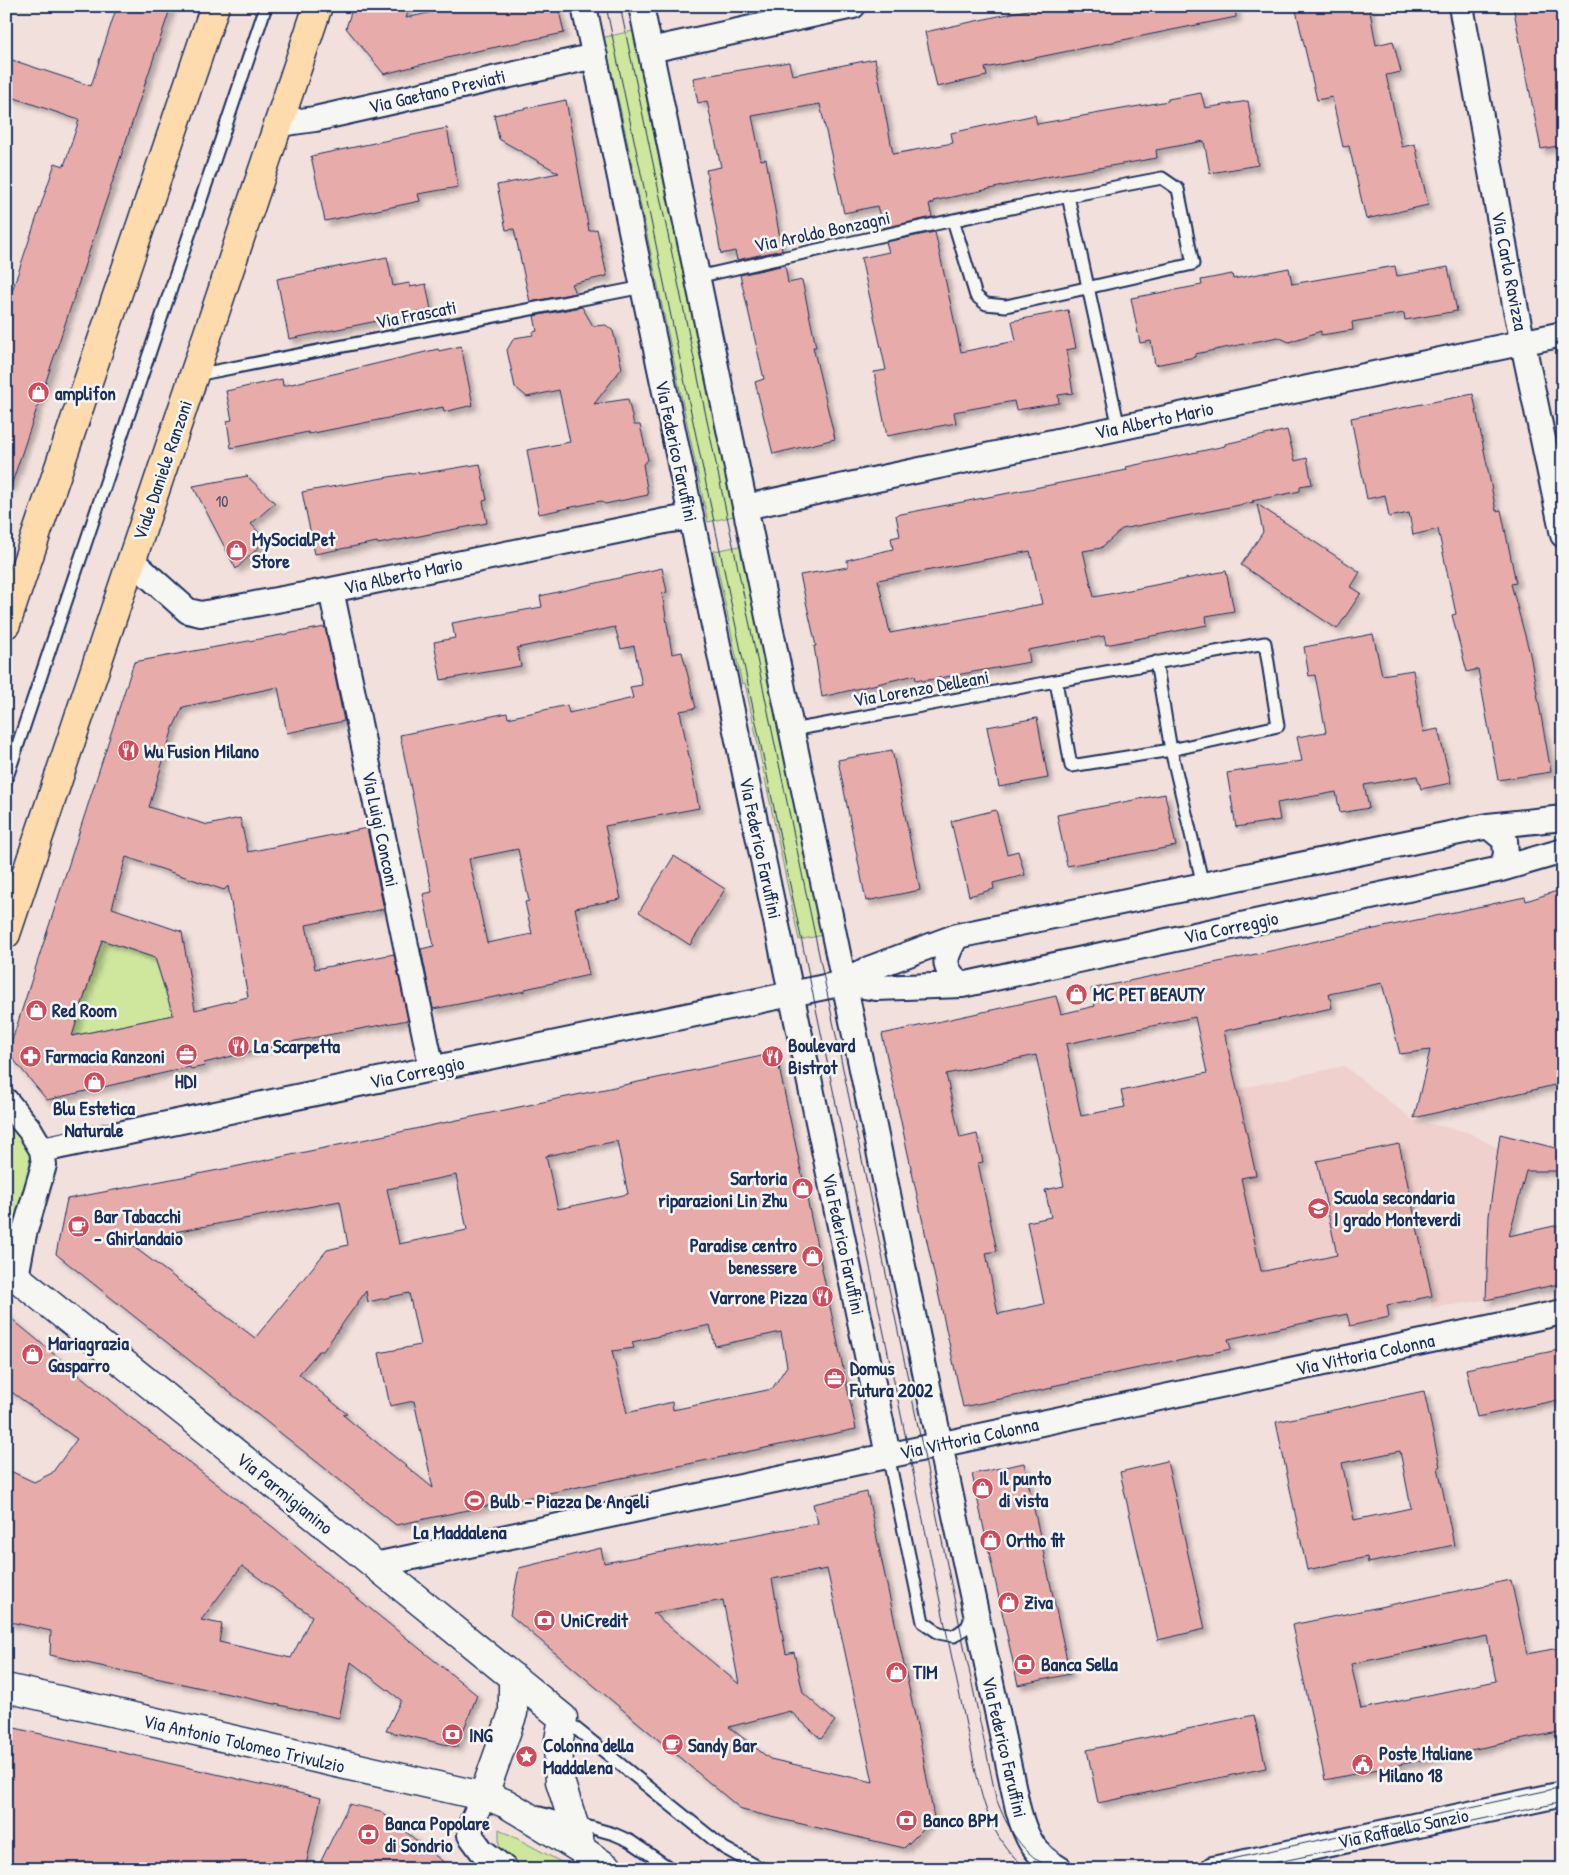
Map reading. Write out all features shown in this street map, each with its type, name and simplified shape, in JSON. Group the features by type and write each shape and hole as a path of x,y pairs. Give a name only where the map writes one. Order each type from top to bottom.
{"main road":[{"path":"6,624 215,6"},
{"name":"Viale Daniele Ranzoni","path":"6,934 318,6"}],"street":[{"name":"Via Federico Faruffini","path":"584,6 888,1455"},
{"name":"Via Federico Faruffini","path":"641,6 974,1610 1023,1827 1034,1849 1060,1869"},
{"path":"650,50 852,6"},
{"name":"Via Carlo Ravizza","path":"1461,6 1523,341 1563,535"},
{"name":"Via Gaetano Previati","path":"279,124 314,119 595,56"},
{"name":"Via Alberto Mario","path":"745,507 1563,334"},
{"name":"Via Alberto Mario","path":"132,561 188,611 201,614 331,590 691,517"},
{"name":"Via Luigi Conconi","path":"331,590 432,1069"},
{"path":"844,983 871,968 957,936 1488,826 1563,818"},
{"path":"1488,826 1505,840 1506,855 1501,869"},
{"name":"Via Correggio","path":"42,1150 844,983 876,988 962,985 1501,869 1563,851"},
{"path":"957,936 946,954 946,963 949,972 962,985"},
{"path":"6,1101 30,1130 42,1150 44,1165 24,1234 9,1275"},
{"name":"Via Parmigianino","path":"9,1275 375,1565 563,1718"},
{"name":"Via Vittoria Colonna","path":"375,1565 1563,1312"},
{"path":"505,1869 481,1850 470,1835 472,1822 495,1801 513,1713 513,1677"},
{"name":"Via Antonio Tolomeo Trivulzio","path":"6,1688 495,1801 582,1850 609,1869"},
{"path":"563,1718 558,1746 560,1780 582,1850"},
{"name":"Via Raffaello Sanzio","path":"1213,1869 1563,1794"}],"lane":[{"path":"6,780 266,6"},
{"name":"Via Aroldo Bonzagni","path":"697,277 954,220 1162,178 1178,189 1193,264 1006,306 986,304 976,296 954,220"},
{"path":"1068,196 1119,428"},
{"name":"Via Frascati","path":"194,375 643,288"},
{"name":"Via Lorenzo Delleani","path":"791,730 1156,662 1265,643 1278,726 1171,750 1072,766 1056,681"},
{"path":"1156,662 1171,750 1203,885"},
{"name":"Via Federico Faruffini","path":"888,1455 923,1622 939,1633 954,1636 967,1627 974,1610"},
{"path":"563,1718 724,1848 762,1869"},
{"path":"495,1801 614,1834 630,1841 671,1869"}],"shaded area":[{"name":"Scuola secondaria I grado Monteverdi","path":"1344,1066 1413,1120 1467,1132 1498,1148 1489,1216 1486,1300 1431,1308 1431,1296 1387,1305 1389,1317 1350,1326 1347,1314 1229,1339 1231,1349 1179,1361 1144,1199 1255,1175 1237,1089"}],"green space":[{"path":"637,30 646,97 734,516 708,522 619,103 601,38"},
{"path":"740,546 823,935 799,940 745,683 742,684 714,551"},
{"path":"102,940 155,958 173,1015 72,1036"},
{"path":"6,1113 30,1144 33,1166 18,1222 6,1213"},
{"path":"499,1829 573,1869 520,1869 499,1851"}],"building":[{"path":"117,6 171,6 11,486 6,486 6,309 55,163 64,166 79,120 6,95 6,58 91,86"},
{"path":"353,6 410,6 406,18 460,6 558,6 564,33 467,53 384,74 346,28"},
{"path":"1045,6 1235,6 1236,17 985,68 987,76 937,87 925,32"},
{"path":"1295,6 1369,6 1376,45 1393,41 1401,72 1386,75 1402,147 1415,144 1428,205 1366,219 1349,146 1343,147 1332,97 1317,100"},
{"path":"1513,6 1563,6 1563,145 1541,149"},
{"path":"875,59 893,154 953,143 951,133 1035,115 1037,124 1168,101 1168,99 1201,93 1205,108 1248,101 1258,165 1210,173 1204,141 1156,150 1157,158 1046,177 933,201 934,203 929,204 932,217 883,228 877,206 844,213 820,104 752,116 761,160 766,159 782,250 737,260 735,251 721,254 706,170 721,167 707,101 698,103 693,78 789,62 792,75"},
{"path":"566,100 589,231 597,229 607,276 571,284 575,293 530,302 514,229 506,230 497,185 559,173 499,139 494,115"},
{"path":"447,128 458,187 418,194 420,201 325,221 311,156"},
{"path":"935,232 961,352 1016,341 1012,321 1068,310 1076,348 1066,350 1073,393 1058,395 1059,403 1016,410 1014,401 954,412 956,423 887,436 874,372 886,370 861,258 889,252 886,242"},
{"path":"387,257 393,286 409,283 410,287 426,284 431,310 289,339 277,279"},
{"path":"785,265 788,283 802,280 816,347 813,347 835,439 773,454 755,382 764,379 740,275"},
{"path":"1395,266 1397,276 1448,267 1457,311 1405,320 1404,313 1352,322 1353,330 1321,335 1321,331 1289,342 1278,337 1195,354 1195,357 1155,365 1151,341 1140,343 1131,298 1202,285 1201,280 1232,274 1233,279 1289,268 1292,284"},
{"path":"582,307 593,326 606,325 613,331 622,368 594,404 628,399 634,425 640,425 648,460 643,464 648,495 605,504 601,501 539,514 527,450 570,442 559,390 527,397 515,387 507,350 514,338 533,335 533,332 537,331 534,316"},
{"path":"461,346 473,405 444,412 443,407 231,448 227,421 232,420 226,391 282,379 283,386 438,349 439,351"},
{"path":"1473,394 1496,511 1501,510 1516,583 1511,584 1530,654 1551,772 1498,780 1478,669 1467,672 1452,615 1456,614 1438,529 1413,535 1409,513 1389,517 1385,495 1367,499 1351,418"},
{"path":"1287,430 1295,461 1307,458 1312,484 1300,486 1300,491 1252,501 1254,502 1122,529 1101,548 1083,551 1094,597 1226,571 1234,611 1206,616 1207,625 1106,645 1104,636 1028,650 1030,662 922,681 921,679 916,680 915,675 822,697 814,646 816,646 800,575 848,567 847,560 893,549 891,538 900,536 896,515 1127,470 1126,467 1225,446 1225,444","holes":["1030,551 1042,604 890,633 878,580"]},
{"path":"480,464 487,500 483,501 487,523 315,554 302,492 418,472 419,474"},
{"path":"247,476 275,503 251,524 266,540 236,569 193,486"},
{"path":"1257,504 1360,572 1351,587 1361,593 1337,629 1241,565 1263,532"},
{"path":"662,568 667,592 662,593 672,654 682,652 696,708 680,711 699,808 605,826 621,899 575,908 589,975 525,989 525,991 433,1009 421,949 434,946 423,894 432,892 400,735 507,713 508,718 567,705 569,713 633,698 630,687 642,685 634,646 621,649 615,627 517,648 521,666 441,680 434,642 455,638 452,623 542,607 540,596","holes":["518,849 529,901 525,902 532,934 487,943 469,859"]},
{"path":"325,627 344,721 287,733 278,687 183,707 173,728 149,807 208,825 240,818 248,852 367,828 384,909 306,925 315,969 394,954 408,1020 290,1042 204,1063 205,1066 191,1069 190,1067 47,1100 8,1053 134,662","holes":["126,857 224,890 228,886 248,997 195,1010 182,932 112,908","102,940 155,958 173,1015 72,1036"]},
{"path":"1373,634 1382,675 1413,670 1423,732 1438,729 1451,783 1421,789 1417,776 1364,785 1369,808 1340,813 1336,792 1277,803 1280,820 1236,827 1227,773 1302,761 1297,737 1326,732 1315,675 1309,676 1304,647"},
{"path":"1037,718 1048,778 999,787 987,727"},
{"path":"892,750 920,890 866,901 838,760"},
{"path":"1165,794 1176,846 1067,866 1057,815"},
{"path":"996,810 1007,854 1018,851 1025,875 993,883 994,889 969,896 951,821"},
{"path":"674,856 725,889 690,945 639,912"},
{"path":"1563,889 1563,1083 1414,1118 1430,1050 1400,1054 1382,983 1329,994 1332,1008 1224,1031 1256,1175 1241,1178 1261,1271 1337,1255 1317,1161 1399,1144 1432,1296 1387,1305 1389,1317 1350,1326 1347,1314 1228,1339 1231,1349 1052,1386 1052,1388 963,1407 882,1034 1056,996 1061,1014 1095,1006 1091,989 1525,897 1526,901","holes":["1195,1017 1207,1073 1121,1091 1125,1107 1081,1116 1066,1044","1036,1055 1064,1186 1045,1190 1051,1217 1027,1222 1044,1304 998,1314 986,1253 997,1251 978,1163 983,1162 977,1134 960,1138 946,1074"]},
{"path":"776,1053 856,1429 396,1525 56,1254 67,1199 229,1168","holes":["617,1141 628,1194 558,1209 546,1156","456,1175 467,1230 399,1244 387,1189","340,1201 348,1245 327,1250 255,1338 126,1241","366,1291 368,1302 409,1293 420,1345 379,1353 390,1406 414,1401 433,1488 343,1415 347,1414 299,1374 319,1351 323,1351","710,1325 715,1346 781,1332 787,1366 772,1389 673,1410 672,1402 627,1413 612,1351 634,1348 632,1342"]},
{"path":"1500,1134 1563,1150 1563,1171 1526,1171 1509,1236 1563,1224 1563,1283 1486,1300 1489,1216"},
{"path":"6,1314 126,1414 274,1528 331,1577 477,1695 457,1747 386,1731 401,1700 351,1662 339,1718 50,1655 51,1631 6,1621 6,1469 34,1482 52,1473 77,1439 6,1388","holes":["242,1566 312,1616 291,1658 219,1642 222,1624 201,1620"]},
{"path":"1563,1349 1563,1399 1477,1417 1466,1369"},
{"path":"1424,1391 1454,1545 1368,1563 1367,1557 1307,1570 1276,1422","holes":["1400,1451 1411,1508 1354,1520 1342,1463"]},
{"path":"1167,1461 1205,1629 1158,1640 1120,1472"},
{"path":"1024,1463 1070,1674 1018,1685 972,1474"},
{"path":"867,1492 919,1735 934,1818 904,1848 742,1810 510,1615 519,1568 601,1548 604,1563 818,1523 813,1504","holes":["827,1569 868,1759 873,1782 770,1759 729,1727 790,1711 821,1739 835,1721 803,1693 794,1652 786,1654 772,1579","723,1600 739,1684 653,1613"]},
{"path":"1511,1580 1527,1654 1563,1647 1563,1731 1325,1780 1292,1625","holes":["1487,1636 1496,1681 1361,1709 1351,1664"]},
{"path":"1254,1715 1266,1768 1098,1803 1087,1750"},
{"path":"6,1726 321,1798 305,1869 27,1869 6,1864"},
{"path":"349,1804 380,1811 452,1869 317,1869"}],"tram line":[{"path":"606,6 975,1768 986,1810 998,1836 1006,1848 1028,1869"},
{"path":"620,6 996,1798 1005,1820 1024,1848 1041,1863 1052,1869"},
{"path":"1186,1869 1563,1787"},
{"path":"1245,1869 1563,1802"}],"place":[{"name":"amplifon","path":"39,393"},
{"name":"MySocialPet Store","path":"236,550"},
{"name":"Wu Fusion Milano","path":"128,751"},
{"name":"MC PET BEAUTY","path":"1077,994"},
{"name":"Red Room","path":"36,1010"},
{"name":"La Scarpetta","path":"238,1046"},
{"name":"HDI","path":"186,1055"},
{"name":"Farmacia Ranzoni","path":"30,1056"},
{"name":"Boulevard Bistrot","path":"772,1056"},
{"name":"Blu Estetica Naturale","path":"94,1082"},
{"name":"Sartoria riparazioni Lin Zhu","path":"803,1189"},
{"name":"Scuola secondaria I grado Monteverdi","path":"1318,1208"},
{"name":"Bar Tabacchi - Ghirlandaio","path":"78,1227"},
{"name":"Paradise centro benessere","path":"813,1256"},
{"name":"Varrone Pizza","path":"823,1297"},
{"name":"Mariagrazia Gasparro","path":"32,1354"},
{"name":"Domus Futura 2002","path":"834,1379"},
{"name":"Il punto di vista","path":"983,1489"},
{"name":"Bulb - Piazza De Angeli","path":"474,1501"},
{"name":"Ortho fit","path":"990,1540"},
{"name":"Ziva","path":"1008,1602"},
{"name":"UniCredit","path":"545,1620"},
{"name":"Banca Sella","path":"1025,1664"},
{"name":"TIM","path":"897,1672"},
{"name":"ING","path":"453,1735"},
{"name":"Sandy Bar","path":"672,1745"},
{"name":"Colonna della Maddalena","path":"527,1756"},
{"name":"Poste Italiane Milano 18","path":"1363,1764"},
{"name":"Banco BPM","path":"907,1820"},
{"name":"Banca Popolare di Sondrio","path":"369,1834"}],"district":[{"name":"La Maddalena","path":"460,1532"}]}
